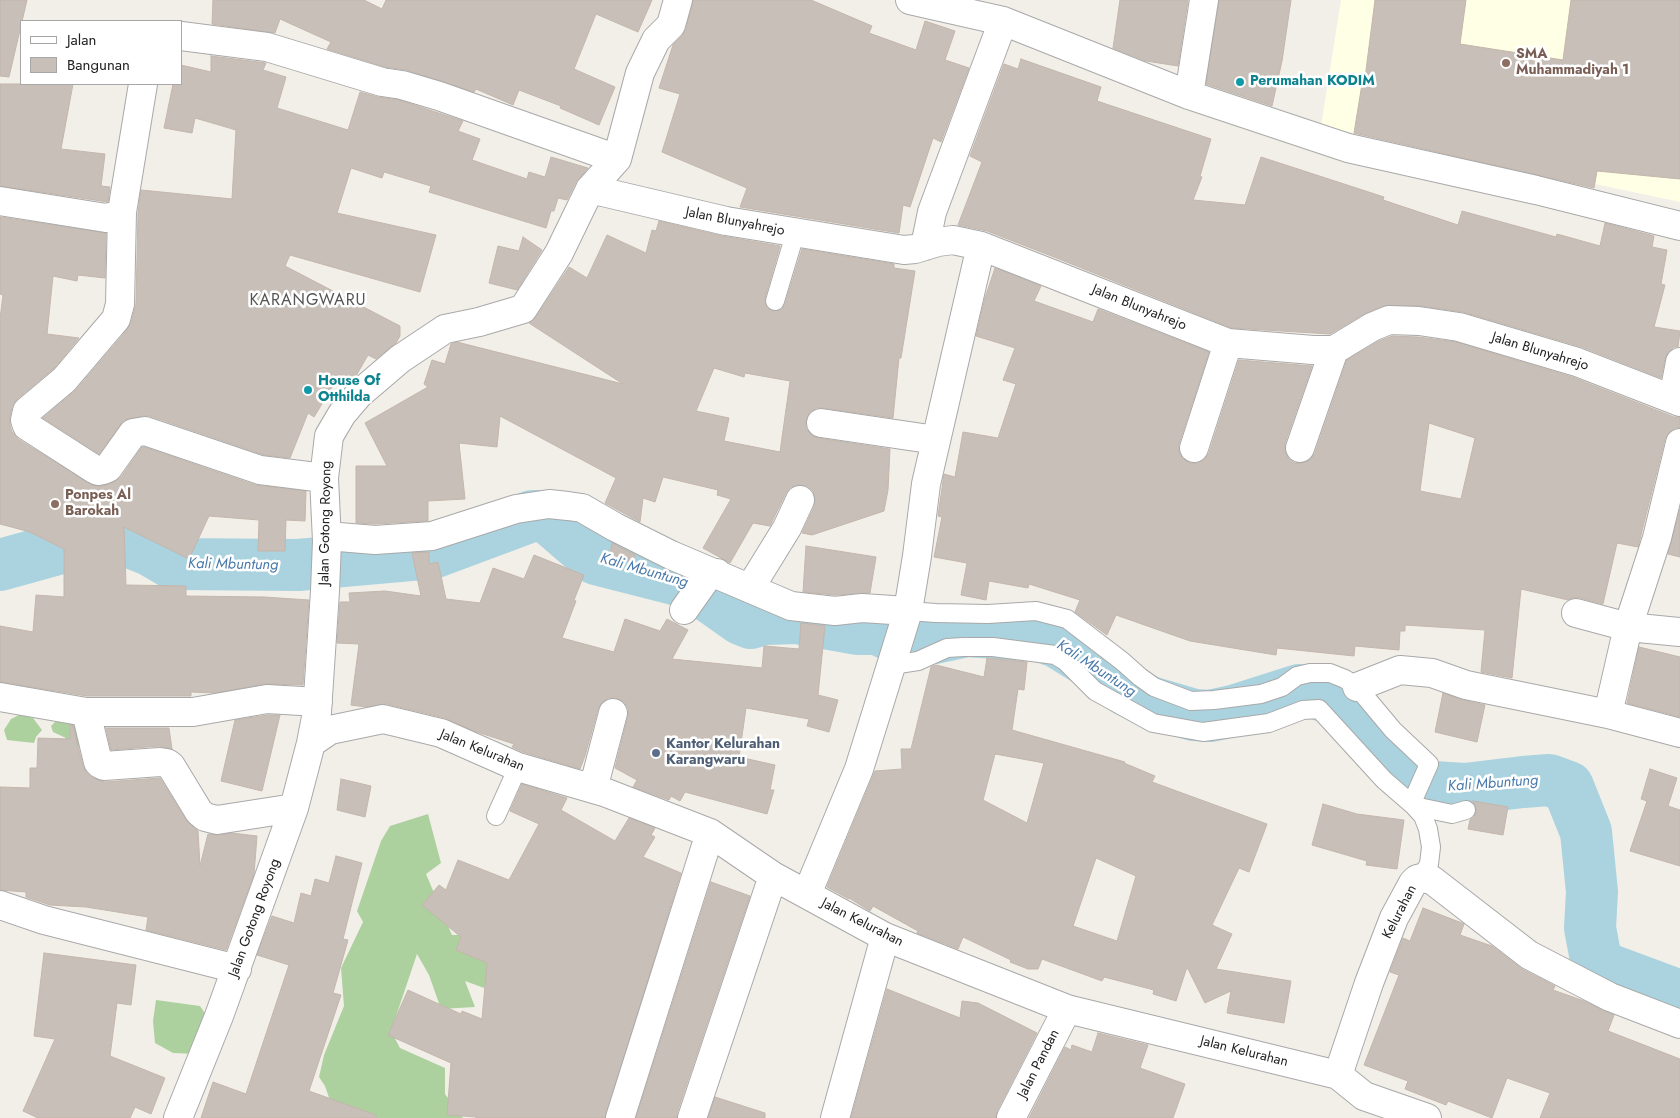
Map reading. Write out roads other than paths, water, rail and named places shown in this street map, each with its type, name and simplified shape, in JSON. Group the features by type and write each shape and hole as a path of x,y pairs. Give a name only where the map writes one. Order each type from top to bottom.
{"street":[{"name":"Jalan Gotong Royong","path":"178,1118 236,969 294,808 311,743 318,707 325,591 327,539 324,478 329,436 342,414 359,394 400,359 445,330 523,309 559,253 590,189 617,159 640,73 656,40 671,25 678,0"},
{"path":"910,0 1003,21 1189,95 1348,148 1536,190 1680,226"},
{"path":"1189,95 1204,0"},
{"path":"924,246 932,212 1003,21"},
{"path":"182,36 268,47 382,82 402,85 439,96 617,159"},
{"path":"143,85 122,212 120,304 116,318 64,380 27,411 25,420 27,426 98,471 108,468 133,433 145,431 260,470 324,478"},
{"name":"Jalan Blunyahrejo","path":"590,189 726,222 904,250 953,240 981,246 1228,343 1334,350 1372,327 1389,320 1419,321 1459,327 1577,362 1676,400"},
{"path":"0,201 106,218 122,212"},
{"path":"807,894 859,769 908,611 926,484 981,246"},
{"path":"1194,448 1228,343"},
{"path":"1300,448 1334,350"},
{"path":"1676,400 1680,362"},
{"path":"822,424 936,440"},
{"path":"1608,714 1628,627 1657,538 1680,443"},
{"path":"750,588 788,528 800,500"},
{"path":"327,539 375,540 432,536 516,509 549,504 582,508 671,555 700,590 750,588 791,606 834,611 862,608 908,611"},
{"path":"1576,613 1628,627 1680,632"},
{"path":"1357,687 1400,670 1414,670 1432,673 1466,685 1608,714 1680,732"},
{"path":"0,697 86,712 193,712 266,699 383,719"},
{"path":"86,712 100,764 104,766 166,763 171,766 198,812 206,816 217,820 294,808"},
{"path":"593,788 613,713"},
{"name":"Jalan Kelurahan","path":"311,743 330,730 383,719 441,733 518,767 593,788 710,833 773,876 885,937 1067,1009 1338,1075 1360,1107 1427,1118"},
{"path":"620,1118 710,833"},
{"path":"692,1118 773,876"},
{"name":"Kelurahan","path":"1338,1075 1394,918 1413,883 1421,878 1432,880 1529,956 1610,997 1680,1024"},
{"path":"0,905 44,920 236,969"},
{"path":"835,1118 885,937"},
{"name":"Jalan Pandan","path":"1011,1118 1067,1009"}],"lane":[{"path":"775,301 796,234"},
{"path":"908,611 970,614 1036,611 1067,619 1154,687 1191,701 1261,694 1282,687 1297,676 1310,673 1330,673 1345,679 1357,687 1393,730 1429,764 1414,802"},
{"path":"893,662 918,661 947,648 963,647 993,647 1056,654 1095,691 1153,723 1203,732 1269,723 1303,710 1319,709 1384,780 1414,802 1452,814 1466,810"},
{"path":"496,816 518,767"},
{"path":"1414,802 1428,828 1431,847 1429,864 1421,878"}],"waterway":[{"name":"Kali Mbuntung","path":"0,565 101,537 127,541 150,550 174,564 298,565 433,553 532,516 546,516 596,559 690,583 741,619 751,623 766,619 796,618 857,629 878,629 896,638 934,638 967,631 1040,636 1057,642 1112,676 1126,690 1150,702 1194,715 1210,716 1233,711 1299,690 1312,692 1333,699 1350,711 1384,755 1404,776 1433,787 1465,789 1549,780 1568,787 1586,832 1592,892 1590,928 1597,965 1680,996"}],"place":[{"name":"SMA Muhammadiyah 1","path":"1506,63"},
{"name":"Perumahan KODIM","path":"1240,82"},
{"name":"House Of Otthilda","path":"308,390"},
{"name":"Ponpes Al Barokah","path":"55,504"},
{"name":"Kantor Kelurahan Karangwaru","path":"656,753"}],"district":[{"name":"KARANGWARU","path":"308,301"}]}
